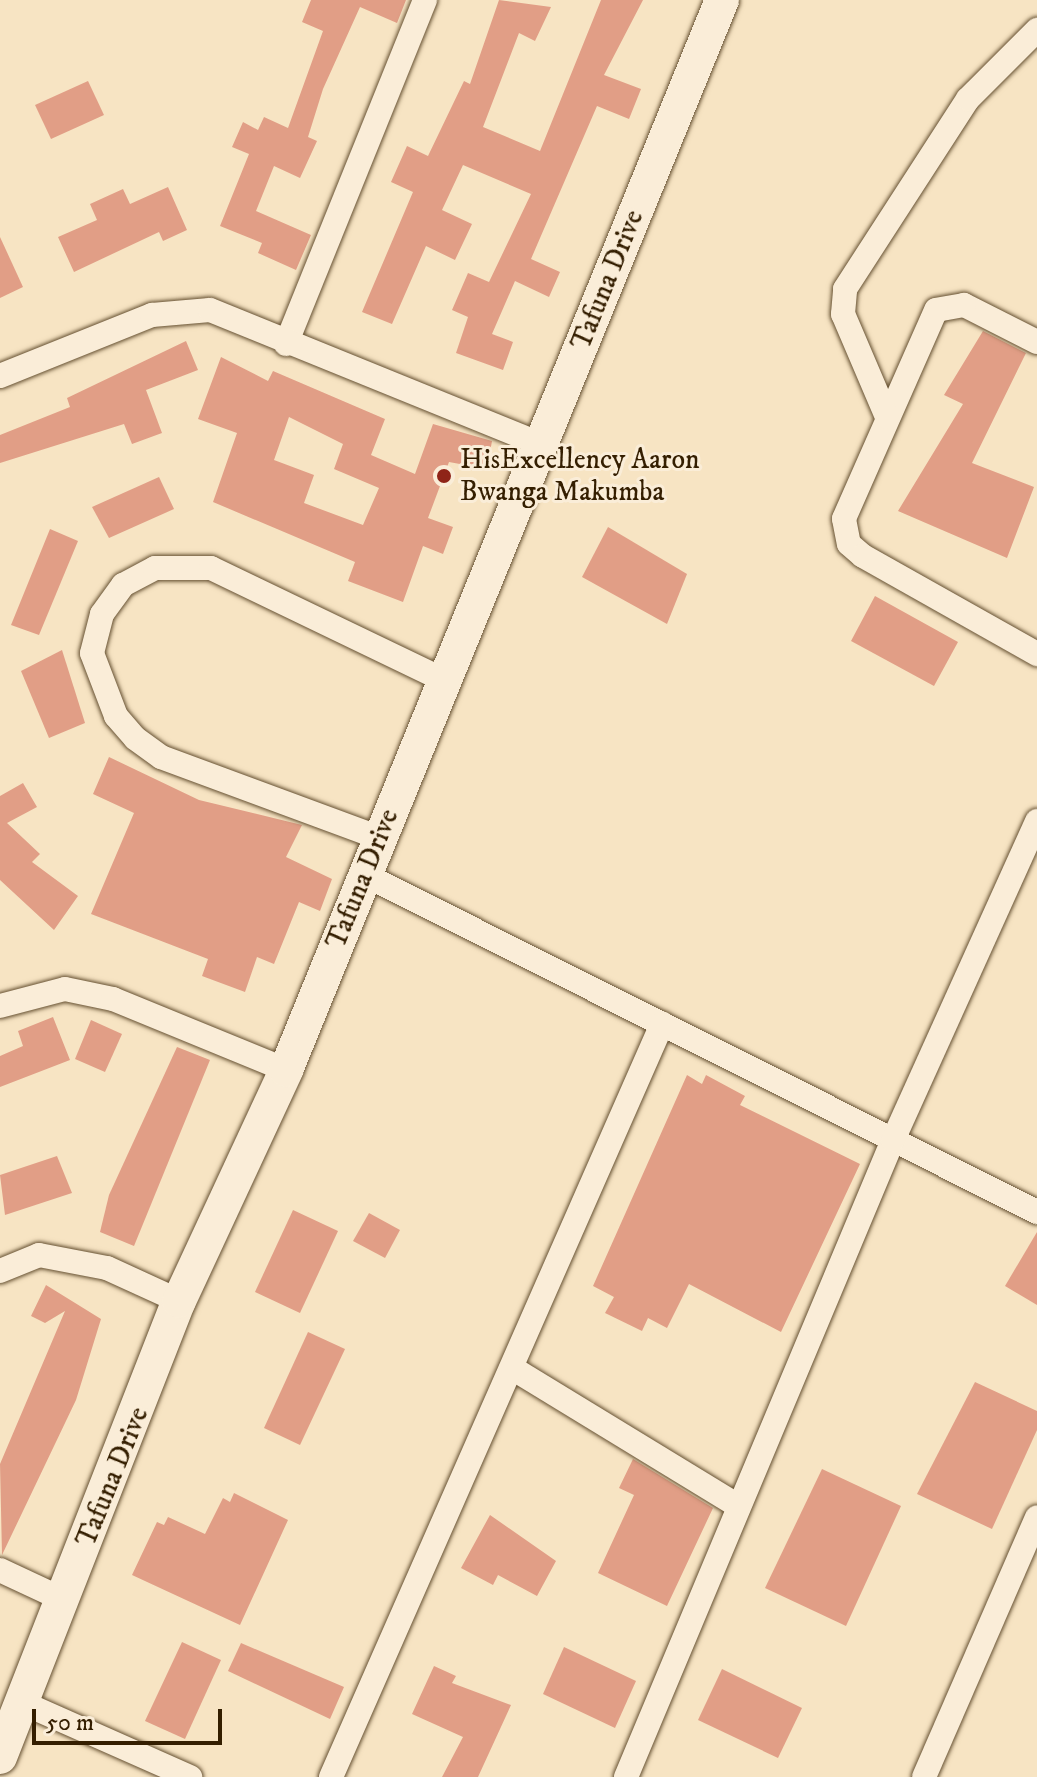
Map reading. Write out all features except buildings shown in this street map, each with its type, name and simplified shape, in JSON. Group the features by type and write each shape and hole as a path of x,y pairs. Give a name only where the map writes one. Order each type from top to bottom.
{"main road":[{"name":"Tafuna Drive","path":"0,1757 179,1301 286,1070 380,838 440,678 542,445 722,0"}],"street":[{"path":"286,344 425,0"},
{"path":"887,417 843,314 845,289 968,99 1037,30"},
{"path":"1037,342 948,304 923,333 844,519 849,544 1037,654"},
{"path":"0,376 178,307 210,310 286,344 542,445"},
{"path":"380,838 161,757 135,738 116,716 92,653 102,614 123,585 155,568 211,568 440,678"},
{"path":"626,1777 893,1140 1037,821"},
{"path":"365,875 1037,1212"},
{"path":"0,1006 65,989 113,999 286,1070"},
{"path":"331,1777 662,1024"},
{"path":"0,1271 39,1255 107,1268 179,1301"},
{"path":"512,1368 738,1506"},
{"path":"924,1777 1037,1517"},
{"path":"0,1570 64,1600"},
{"path":"23,1703 190,1777"}],"place":[{"name":"HisExcellency Aaron Bwanga Makumba","path":"444,476"}]}
